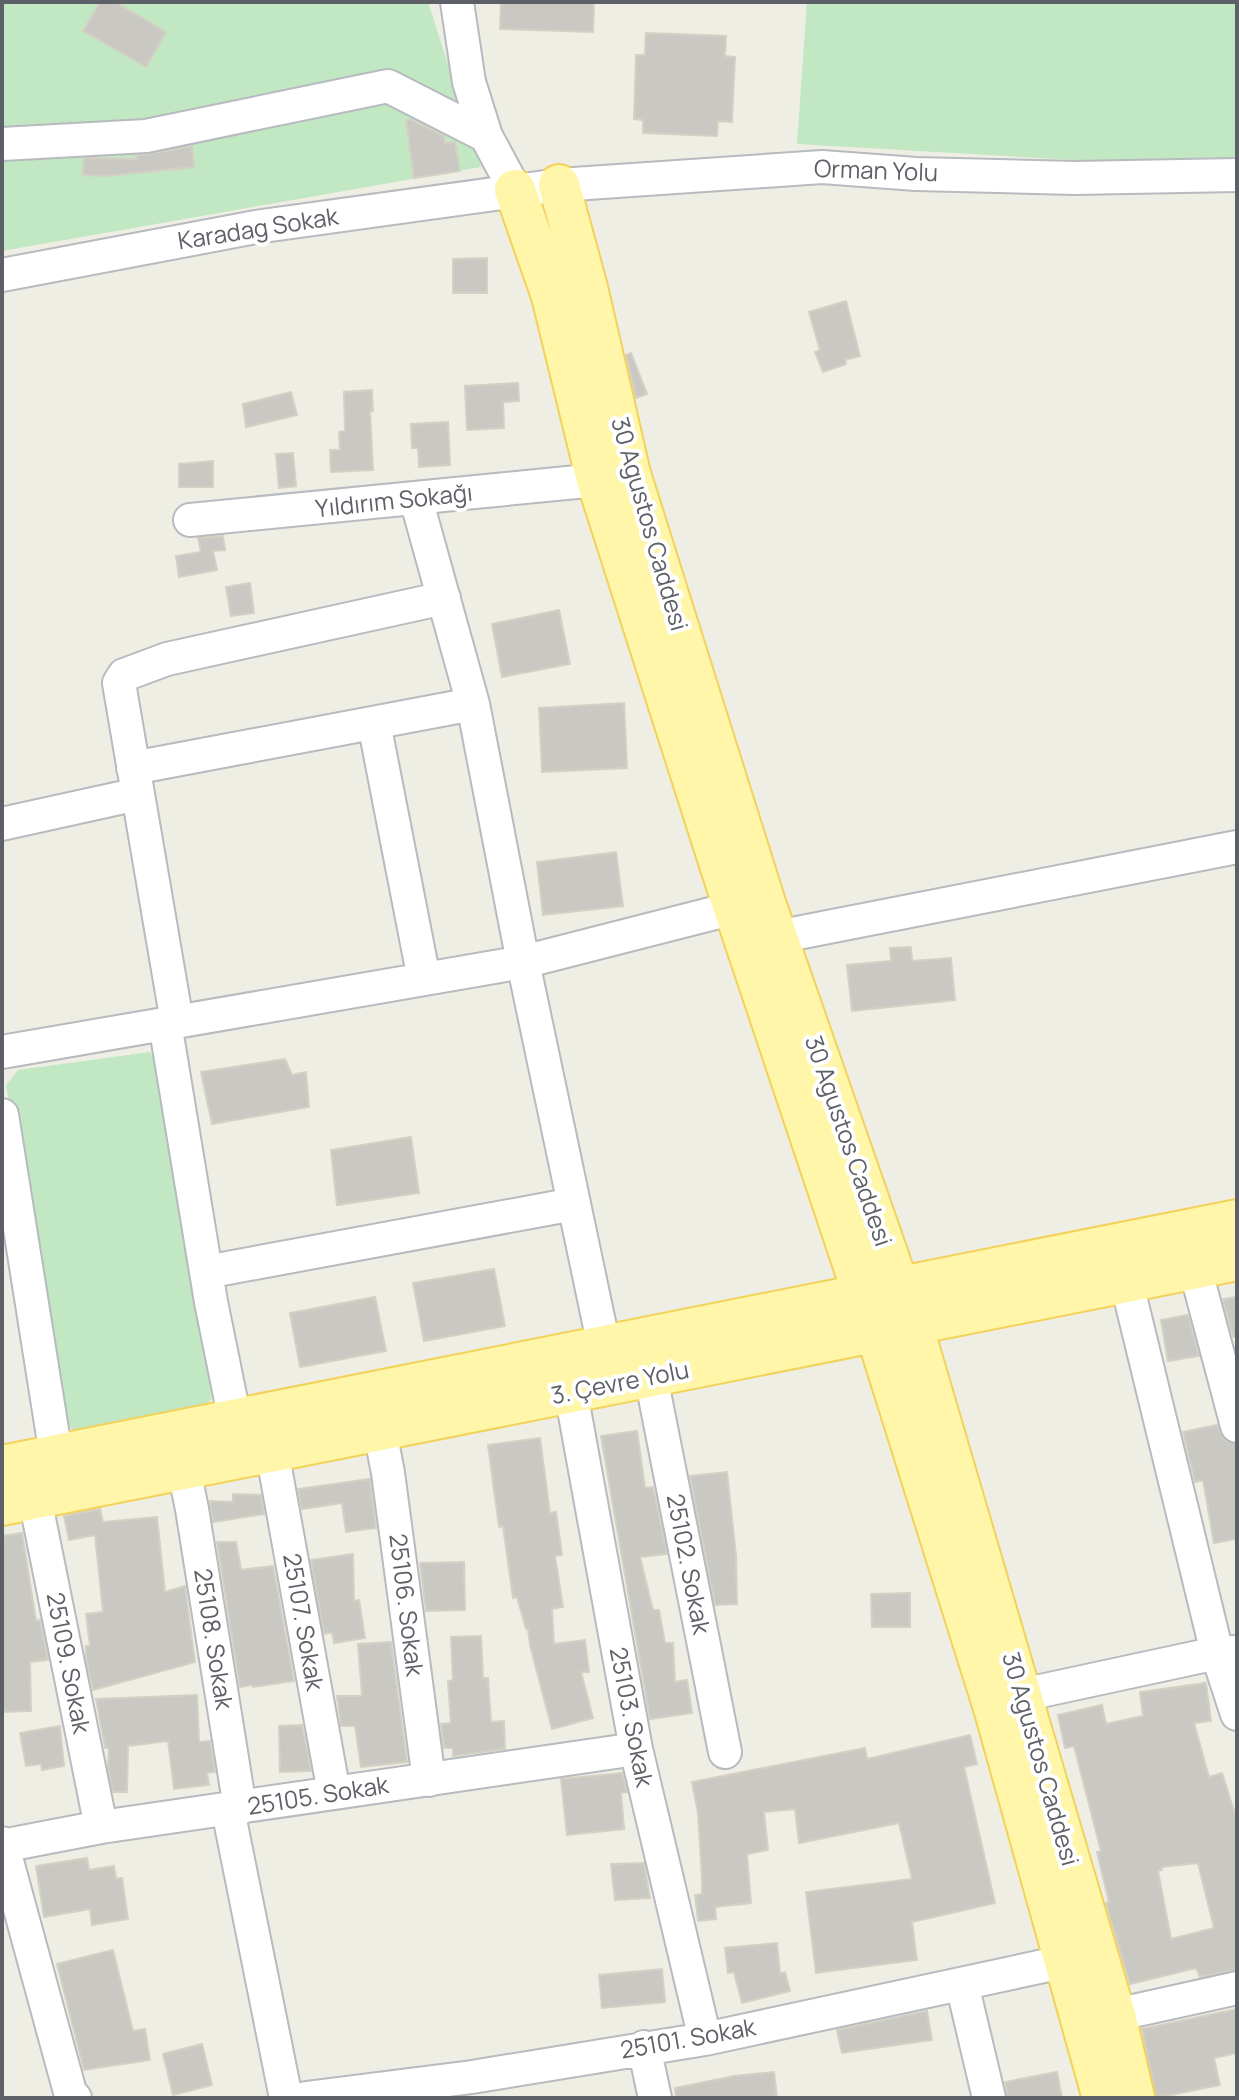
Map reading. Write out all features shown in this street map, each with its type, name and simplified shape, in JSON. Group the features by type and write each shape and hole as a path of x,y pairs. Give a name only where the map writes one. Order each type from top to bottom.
{"main road":[{"name":"30 Agustos Caddesi","path":"559,185 587,288 630,474 777,937 881,1292"},
{"name":"30 Agustos Caddesi","path":"515,190 552,296 597,480 734,908 881,1292 1022,1695 1115,2015 1134,2098"},
{"name":"3. Çevre Yolu","path":"2,1466 1237,1220"},
{"name":"3. Çevre Yolu","path":"19,1502 1237,1260"},
{"name":"30 Agustos Caddesi","path":"894,1329 995,1711 1103,2098"}],"street":[{"path":"457,2 469,82 486,136 515,190"},
{"path":"2,144 146,136 388,86 486,136"},
{"name":"Orman Yolu","path":"515,190 822,167 916,174 1074,178 1237,175"},
{"name":"Karadag Sokak","path":"2,275 256,227 515,190"},
{"name":"Yıldırım Sokağı","path":"190,520 597,480"},
{"path":"416,499 473,704 523,962 604,1346"},
{"path":"235,1420 206,1272 119,683 124,675 167,659 444,598"},
{"path":"2,824 135,781 374,723 473,704"},
{"path":"374,723 424,979"},
{"path":"777,937 1237,847"},
{"path":"2,1052 523,962 734,908"},
{"path":"2,1115 56,1455"},
{"path":"206,1272 574,1204"},
{"path":"1195,1268 1237,1426"},
{"path":"1126,1280 1227,1653 1237,1714"},
{"name":"25102. Sokak","path":"651,1377 725,1752"},
{"name":"25103. Sokak","path":"571,1393 636,1749 705,2039"},
{"name":"25106. Sokak","path":"380,1431 391,1488 429,1780"},
{"name":"25107. Sokak","path":"272,1451 334,1793"},
{"name":"25108. Sokak","path":"184,1470 234,1809 286,2098"},
{"name":"25109. Sokak","path":"19,1502 101,1827"},
{"path":"1022,1695 1227,1653"},
{"name":"25105. Sokak","path":"2,1845 101,1827 636,1749"},
{"path":"2,1845 70,2092 75,2098"},
{"name":"25101. Sokak","path":"306,2098 475,2087 644,2047 705,2039 1067,1961"},
{"path":"962,1984 989,2098"},
{"path":"1115,2015 1237,1988"},
{"path":"644,2047 655,2098"}],"green space":[{"path":"2,2 428,2 481,167 2,251"},
{"path":"807,2 1237,2 1237,164 1072,160 797,144"},
{"path":"150,1052 162,1073 212,1399 201,1408 76,1433 63,1420 6,1085 18,1070"}],"building":[{"path":"100,2 115,2 166,32 146,67 83,31"},
{"path":"501,2 594,2 593,32 500,29"},
{"path":"646,33 726,36 725,56 735,57 732,122 718,121 717,136 643,133 643,120 634,119 636,55 645,55"},
{"path":"406,120 444,136 445,143 455,142 460,171 414,178"},
{"path":"192,146 194,167 105,176 83,175 84,158 137,159 136,156"},
{"path":"487,258 487,293 453,293 453,259"},
{"path":"846,301 860,356 823,372 815,352 820,350 809,312"},
{"path":"631,353 647,394 636,398 626,355"},
{"path":"518,383 519,401 503,402 504,428 467,430 465,386"},
{"path":"372,390 373,470 331,472 330,450 340,450 339,432 345,431 344,392"},
{"path":"291,392 297,415 246,427 243,404"},
{"path":"448,422 450,465 419,467 418,448 412,448 411,424"},
{"path":"293,453 296,486 279,488 276,454"},
{"path":"213,461 213,487 179,487 179,464"},
{"path":"223,536 225,550 213,551 217,570 179,577 176,556 201,552 198,538"},
{"path":"250,583 254,613 231,616 226,587"},
{"path":"559,610 570,664 502,677 492,624"},
{"path":"624,703 627,768 542,772 539,708"},
{"path":"616,852 623,906 543,915 537,862"},
{"path":"911,947 912,961 951,958 955,1000 852,1011 847,965 891,961 890,948"},
{"path":"285,1059 292,1075 306,1072 309,1107 212,1124 201,1072"},
{"path":"411,1137 419,1193 337,1205 331,1150"},
{"path":"494,1269 505,1326 424,1341 413,1283"},
{"path":"375,1297 386,1351 300,1367 290,1313"},
{"path":"1237,1297 1237,1337 1233,1337 1223,1299"},
{"path":"1188,1315 1199,1356 1168,1361 1161,1320"},
{"path":"1217,1425 1224,1440 1237,1444 1237,1539 1214,1543 1203,1480 1195,1482 1183,1432"},
{"path":"637,1431 645,1488 653,1487 667,1554 640,1557 653,1610 659,1610 665,1643 673,1643 675,1682 687,1680 692,1713 650,1719 601,1436"},
{"path":"540,1438 550,1513 556,1512 562,1555 555,1556 563,1607 552,1609 554,1644 585,1640 589,1672 581,1672 593,1718 552,1729 528,1629 517,1597 513,1598 488,1445"},
{"path":"727,1472 736,1556 737,1604 715,1605 690,1476"},
{"path":"370,1479 376,1528 346,1532 342,1503 302,1509 298,1489"},
{"path":"233,1494 261,1495 264,1514 213,1522 210,1501 233,1502"},
{"path":"100,1509 103,1522 157,1517 165,1592 185,1586 195,1662 93,1690 86,1657 86,1646 90,1646 86,1614 103,1612 95,1535 69,1540 64,1516"},
{"path":"22,1533 36,1621 40,1620 48,1660 30,1662 31,1711 2,1712 2,1536"},
{"path":"217,1542 236,1542 241,1570 273,1566 294,1681 240,1687"},
{"path":"353,1554 354,1601 359,1600 365,1638 334,1643 332,1632 324,1634 311,1560"},
{"path":"464,1562 465,1610 426,1611 420,1563"},
{"path":"910,1593 910,1627 872,1627 871,1594"},
{"path":"481,1636 483,1678 488,1678 491,1722 504,1721 505,1749 453,1756 453,1748 444,1748 441,1724 451,1723 448,1681 453,1680 451,1637"},
{"path":"391,1642 407,1762 361,1767 355,1726 341,1726 337,1696 362,1696 358,1644"},
{"path":"1206,1683 1211,1721 1194,1723 1209,1777 1222,1773 1237,1820 1237,1970 1200,1977 1196,1968 1130,1984 1106,1903 1109,1902 1097,1852 1101,1851 1074,1746 1065,1748 1058,1715 1102,1705 1106,1724 1143,1716 1140,1692","holes":["1198,1863 1214,1928 1171,1939 1158,1871 1162,1870 1161,1867"]},
{"path":"197,1695 199,1742 210,1741 215,1772 207,1773 209,1785 174,1789 168,1741 128,1746 127,1792 113,1792 108,1768 109,1748 105,1748 96,1699"},
{"path":"302,1725 311,1771 280,1772 279,1726"},
{"path":"60,1726 64,1766 42,1770 41,1764 26,1766 20,1733"},
{"path":"970,1735 977,1764 964,1767 995,1903 912,1922 917,1960 816,1973 806,1892 912,1879 899,1823 799,1843 795,1809 764,1812 768,1850 747,1854 751,1903 715,1907 716,1919 698,1921 695,1895 702,1894 702,1877 698,1813 692,1782 865,1748 867,1759"},
{"path":"622,1773 627,1792 621,1793 624,1829 567,1835 561,1779"},
{"path":"87,1858 89,1870 114,1866 116,1879 122,1878 128,1919 92,1925 90,1909 44,1917 36,1866"},
{"path":"644,1863 650,1898 615,1900 611,1864"},
{"path":"777,1943 780,1974 785,1972 790,1991 742,2003 734,1972 728,1973 725,1948"},
{"path":"113,1950 133,2031 145,2029 150,2060 84,2070 57,1964"},
{"path":"662,1969 665,2002 602,2008 599,1975"},
{"path":"1237,2009 1237,2053 1214,2058 1220,2085 1156,2098 1142,2029"},
{"path":"927,2011 932,2040 842,2053 837,2030"},
{"path":"202,2044 212,2085 173,2095 163,2054"},
{"path":"774,2072 777,2098 676,2098 675,2088 734,2076"},
{"path":"1057,2072 1062,2098 1008,2098 1005,2082"}]}
